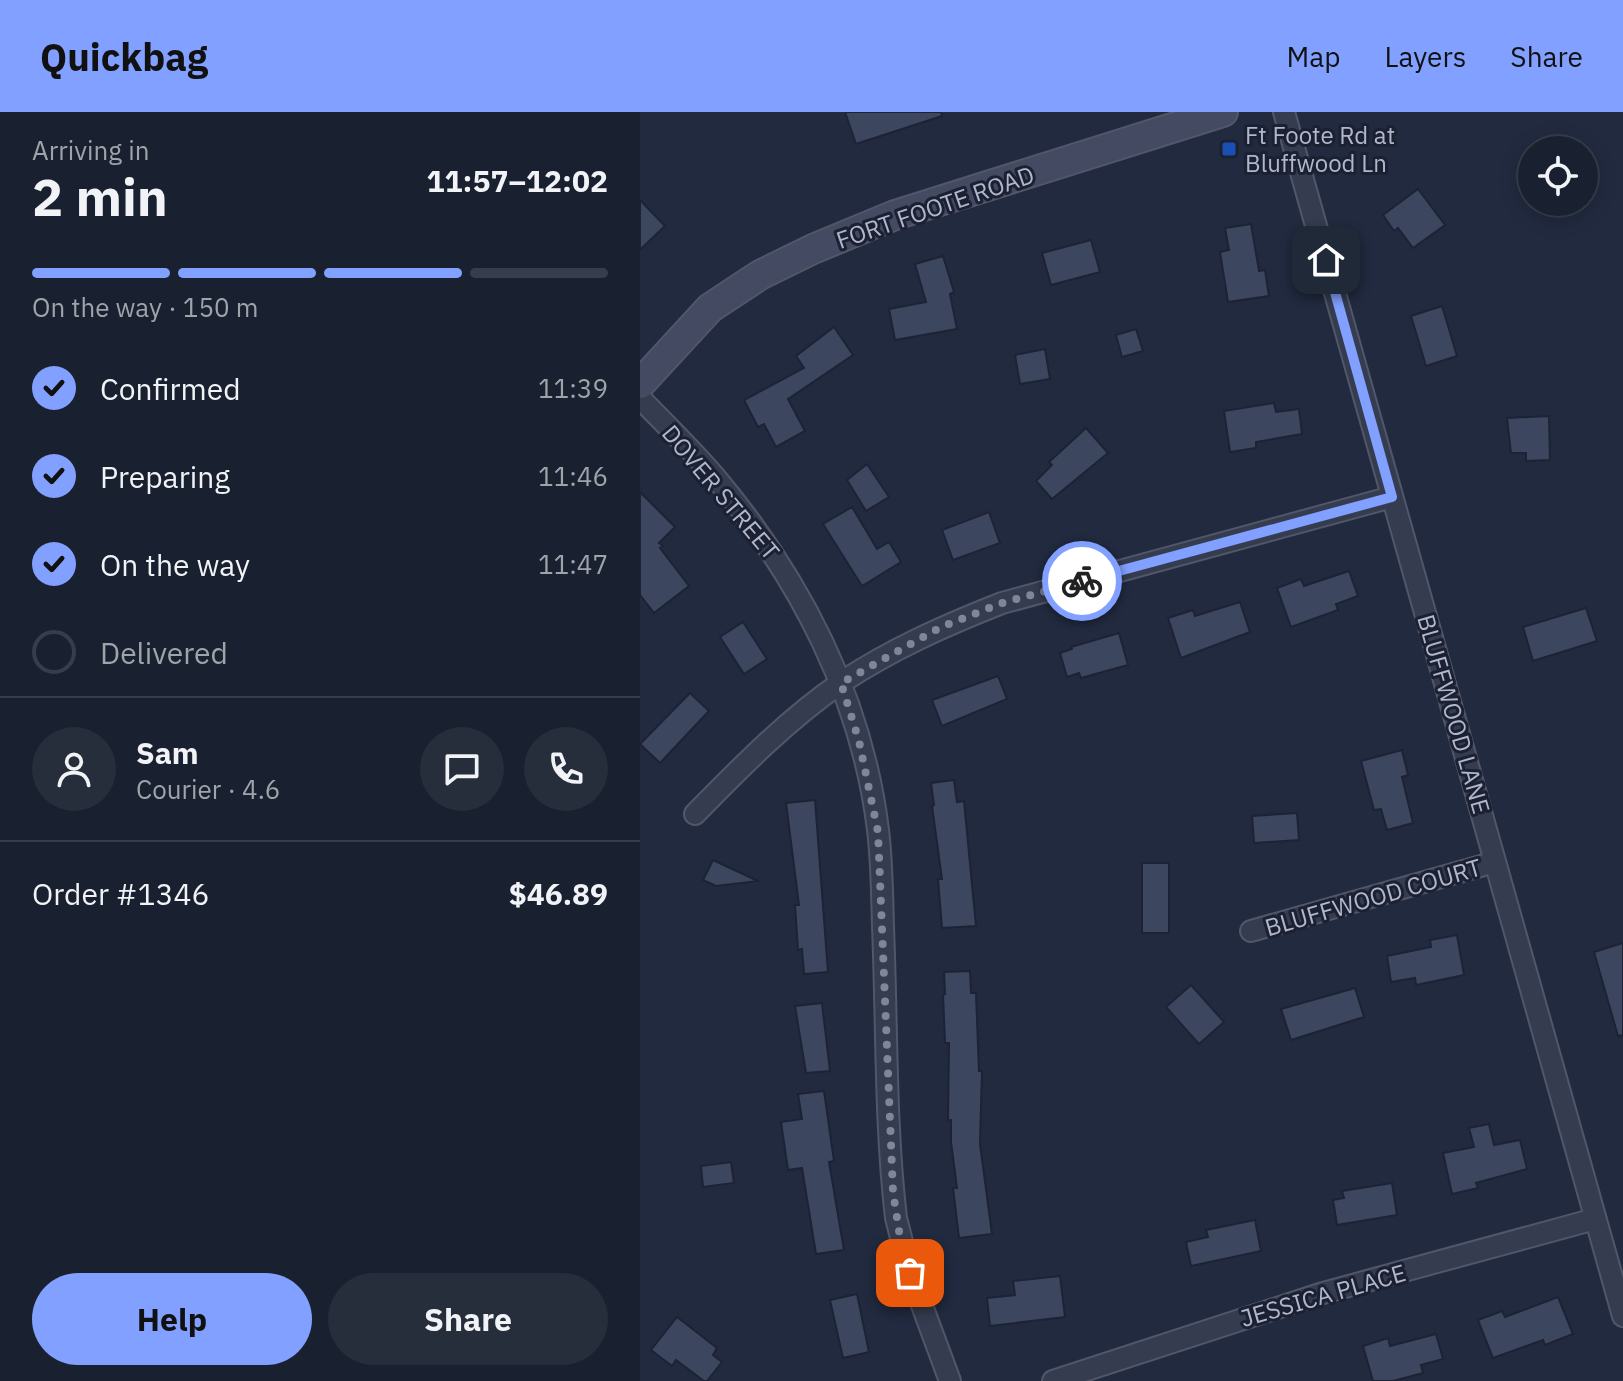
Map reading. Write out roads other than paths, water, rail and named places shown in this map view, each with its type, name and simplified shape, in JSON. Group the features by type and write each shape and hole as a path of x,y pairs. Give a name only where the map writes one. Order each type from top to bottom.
{"street":[{"name":"FORT FOOTE ROAD","path":"640,384 710,308 760,275 813,249 895,215 1223,112"},
{"name":"BLUFFWOOD LANE","path":"1284,112 1623,1316"},
{"name":"DOVER STREET","path":"640,398 714,475 769,547 820,634 841,683 859,741 878,832 896,1218 910,1273 950,1381"},
{"path":"695,814 757,751 841,683 941,627 1002,603 1392,497"},
{"name":"BLUFFWOOD COURT","path":"1251,931 1495,862"},
{"name":"JESSICA PLACE","path":"1053,1381 1323,1293 1595,1219"}],"place":[{"name":"Ft Foote Rd at Bluffwood Ln","path":"1229,149"}]}
